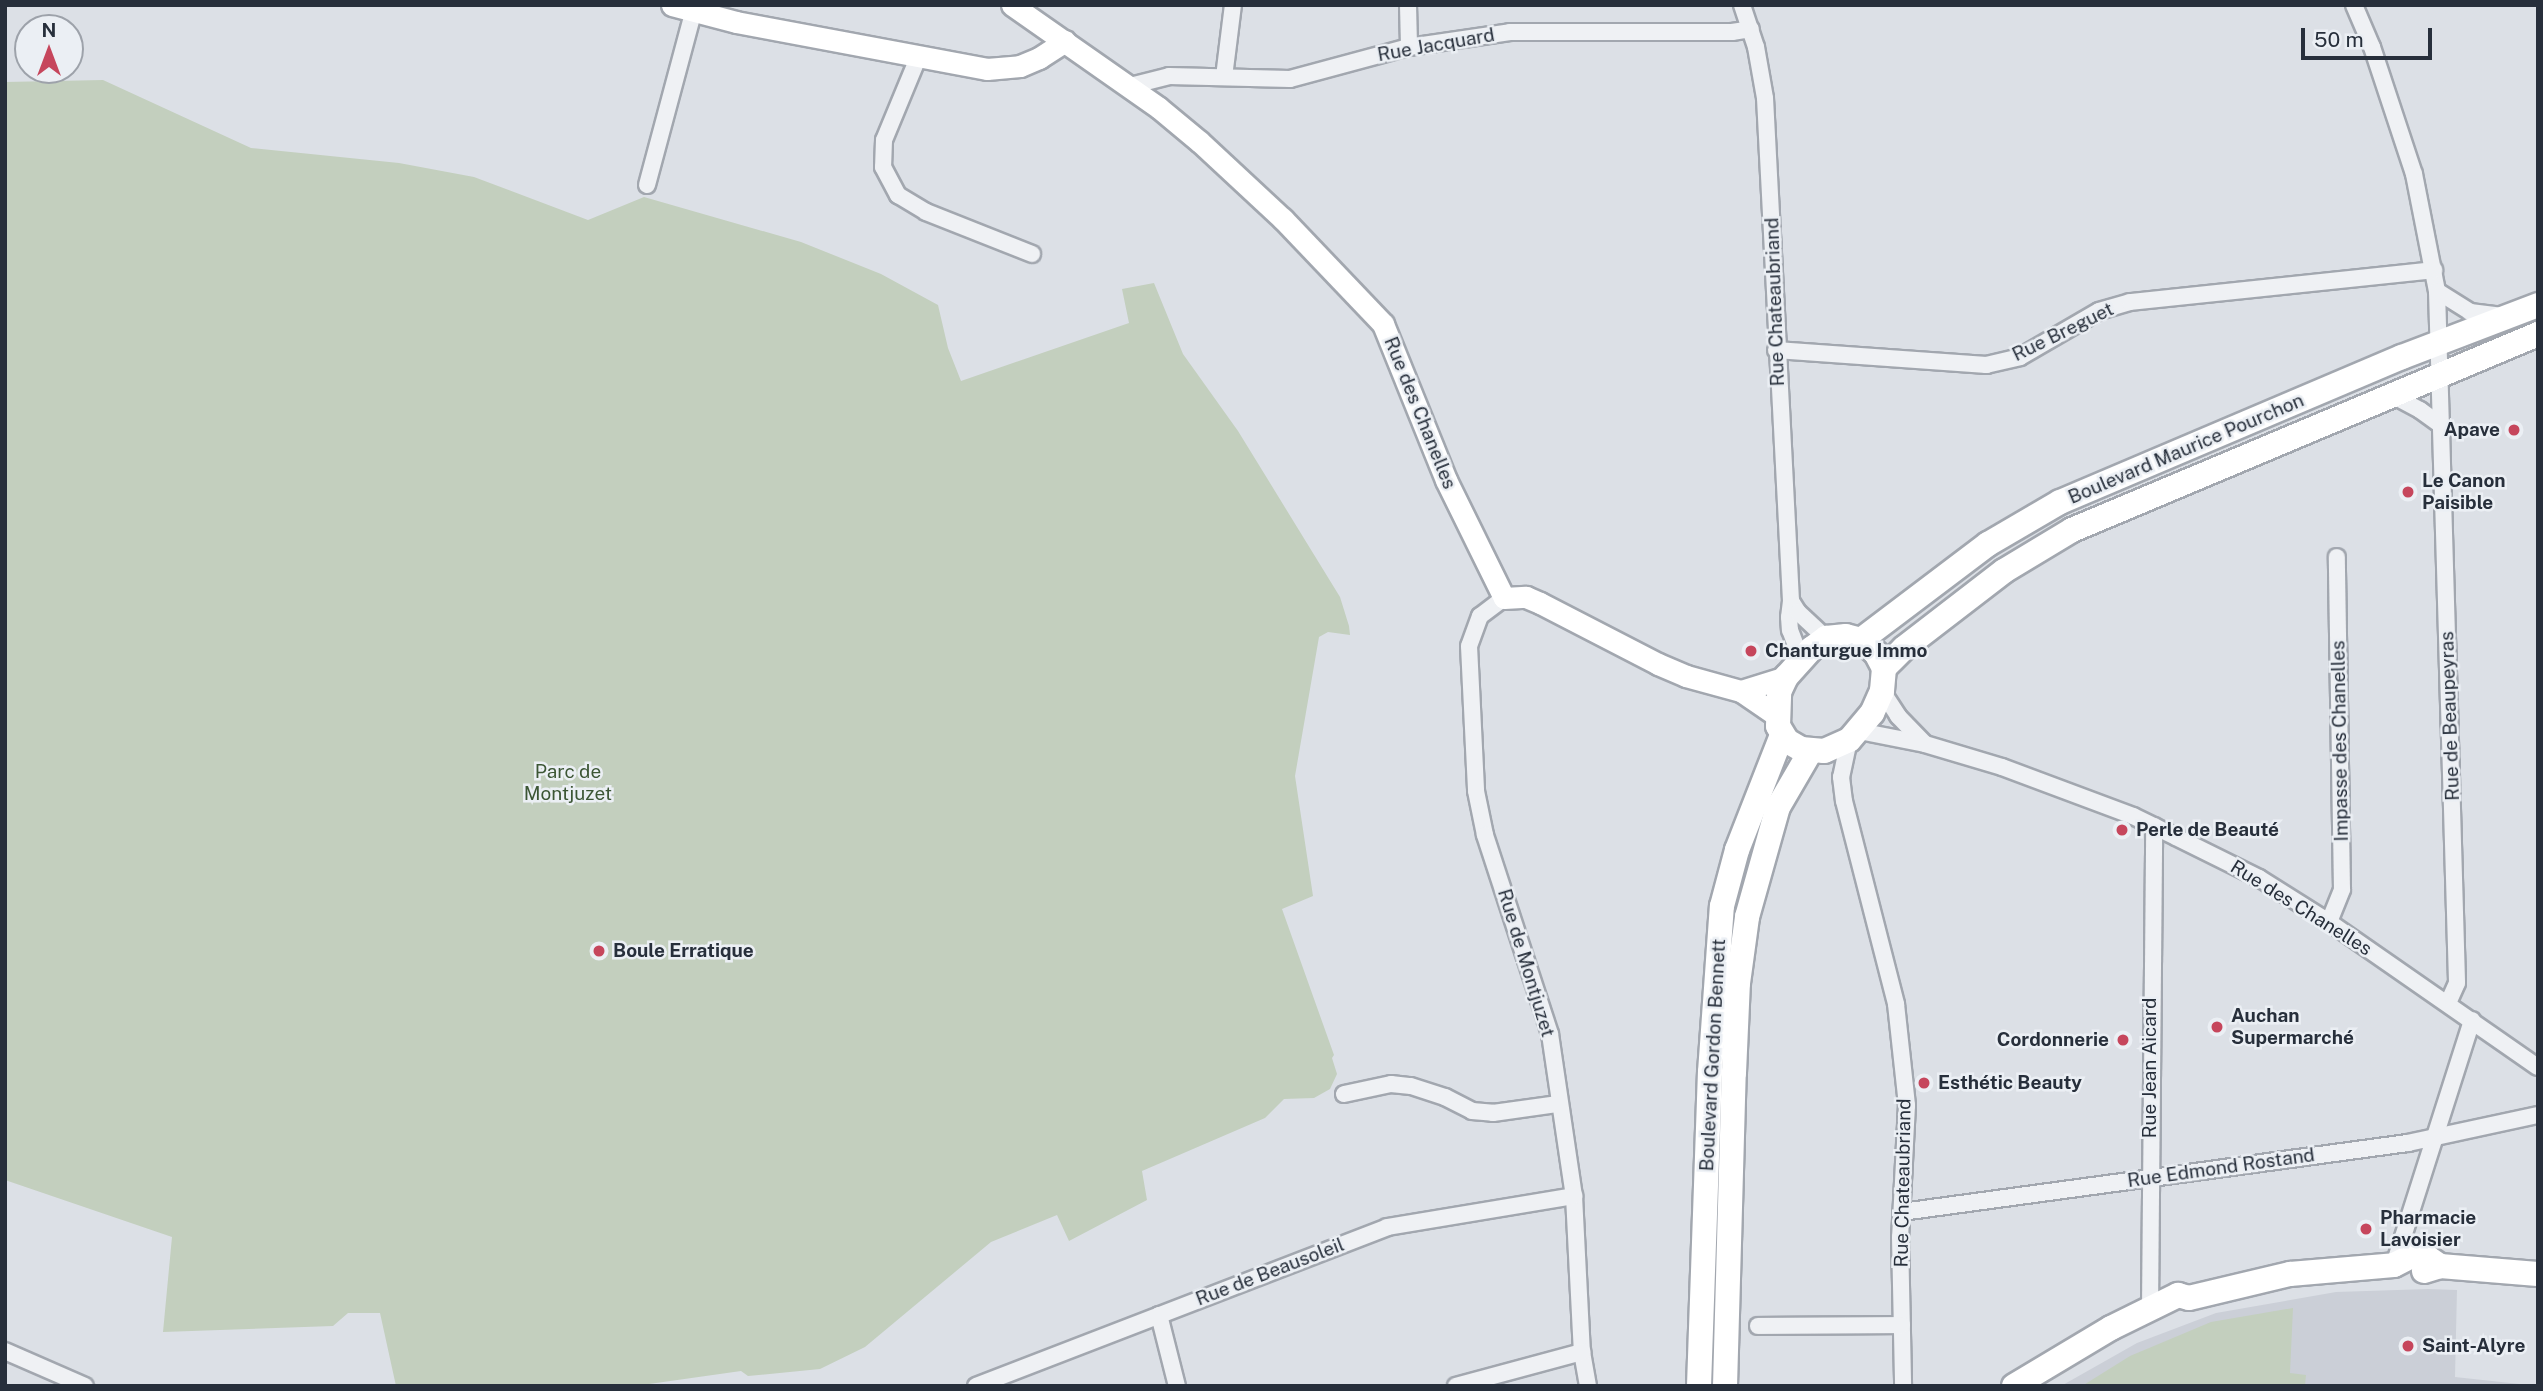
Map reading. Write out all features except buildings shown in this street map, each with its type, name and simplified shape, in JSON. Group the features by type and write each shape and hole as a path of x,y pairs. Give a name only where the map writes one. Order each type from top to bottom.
{"main road":[{"name":"Boulevard Maurice Pourchon","path":"1861,640 1988,544 2060,502 2440,342 2538,305"},
{"name":"Boulevard Maurice Pourchon","path":"1883,679 1903,648 2004,571 2072,530 2441,372 2538,334"},
{"path":"1846,636 1861,640 1876,653 1883,679 1854,736 1817,752 1794,745 1779,725 1779,692 1786,677 1801,658 1826,638 1846,636"},
{"name":"Boulevard Gordon Bennett","path":"1699,1386 1710,1059 1721,906 1779,725"},
{"name":"Boulevard Gordon Bennett","path":"1725,1386 1738,984 1747,917 1778,807 1817,752"},
{"path":"2014,1386 2111,1328 2178,1295 2189,1298 2290,1274 2393,1265 2409,1273 2441,1266 2538,1275"}],"street":[{"path":"671,5 918,58 987,69 1008,69 1040,58 1065,41"},
{"name":"Rue des Chanelles","path":"1012,5 1159,108 1200,142 1283,219 1383,324 1446,480 1504,598"},
{"path":"1224,77 1233,5"},
{"path":"1408,5 1409,47"},
{"name":"Rue Chateaubriand","path":"1742,5 1751,29 1765,98 1791,601 1790,630 1801,658"},
{"name":"Rue de Beaupeyras","path":"2354,5 2414,174 2437,291 2457,983 2448,1003"},
{"path":"647,185 694,10"},
{"name":"Rue Jacquard","path":"1126,87 1169,76 1290,79 1409,47 1510,32 1732,32 1751,29"},
{"path":"918,58 884,140 883,167 898,195 926,212 1032,254"},
{"name":"Rue Breguet","path":"1776,350 1986,365 2020,356 2099,311 2130,302 2434,270"},
{"path":"2437,291 2470,312 2507,317"},
{"path":"2390,394 2442,426"},
{"name":"Impasse des Chanelles","path":"2329,922 2342,890 2337,557"},
{"path":"1504,598 1526,597 1668,668 1741,691 1779,725"},
{"name":"Rue de Montjuzet","path":"1504,598 1480,617 1469,646 1476,791 1485,835 1550,1034 1558,1104 1574,1196 1582,1352 1588,1386"},
{"path":"1791,601 1798,612 1826,638"},
{"path":"1741,691 1786,677"},
{"name":"Rue des Chanelles","path":"1883,679 1898,716 1925,744"},
{"name":"Rue des Chanelles","path":"1854,736 1925,744 2034,779 2154,827 2259,878 2329,922 2538,1067"},
{"name":"Rue Chateaubriand","path":"1854,736 1841,778 1850,835 1896,1004 1907,1105 1902,1212 1903,1386"},
{"name":"Rue Chateaubriand","path":"1817,752 1841,778"},
{"name":"Rue Jean Aicard","path":"2150,1310 2154,827"},
{"path":"2393,1265 2472,1020"},
{"path":"1344,1094 1391,1084 1411,1086 1445,1097 1472,1111 1493,1113 1558,1104"},
{"name":"Rue Edmond Rostand","path":"1902,1212 2433,1138 2538,1115"},
{"name":"Rue de Beausoleil","path":"976,1386 1387,1227 1574,1196"},
{"path":"1159,1315 1177,1386"},
{"path":"1758,1326 1902,1325"},
{"path":"5,1351 85,1386"},
{"path":"1456,1386 1582,1352"}],"shaded area":[{"path":"2457,1290 2455,1377 2538,1386 2061,1386 2137,1343 2216,1313 2336,1292"}],"green space":[{"name":"Parc de Montjuzet","path":"84,80 103,80 251,148 399,163 474,177 588,220 644,197 801,242 881,274 938,305 948,348 961,381 1129,323 1122,289 1154,283 1183,354 1238,431 1340,597 1349,626 1350,635 1328,632 1319,637 1295,776 1313,896 1282,909 1334,1055 1332,1058 1337,1074 1330,1089 1314,1098 1284,1099 1265,1118 1142,1171 1147,1200 1069,1241 1057,1215 991,1242 865,1347 820,1369 748,1376 741,1371 635,1386 396,1386 380,1313 348,1313 333,1326 163,1332 172,1237 5,1180 5,82 84,84"},
{"path":"2293,1308 2290,1373 2306,1375 2305,1386 2082,1386 2130,1356 2211,1322"}],"place":[{"name":"Apave","path":"2514,430"},
{"name":"Le Canon Paisible","path":"2408,492"},
{"name":"Chanturgue Immo","path":"1751,651"},
{"name":"Perle de Beauté","path":"2122,830"},
{"name":"Boule Erratique","path":"599,951"},
{"name":"Auchan Supermarché","path":"2217,1027"},
{"name":"Cordonnerie","path":"2123,1040"},
{"name":"Esthétic Beauty","path":"1924,1083"},
{"name":"Pharmacie Lavoisier","path":"2366,1229"},
{"name":"Saint-Alyre","path":"2408,1346"}]}
